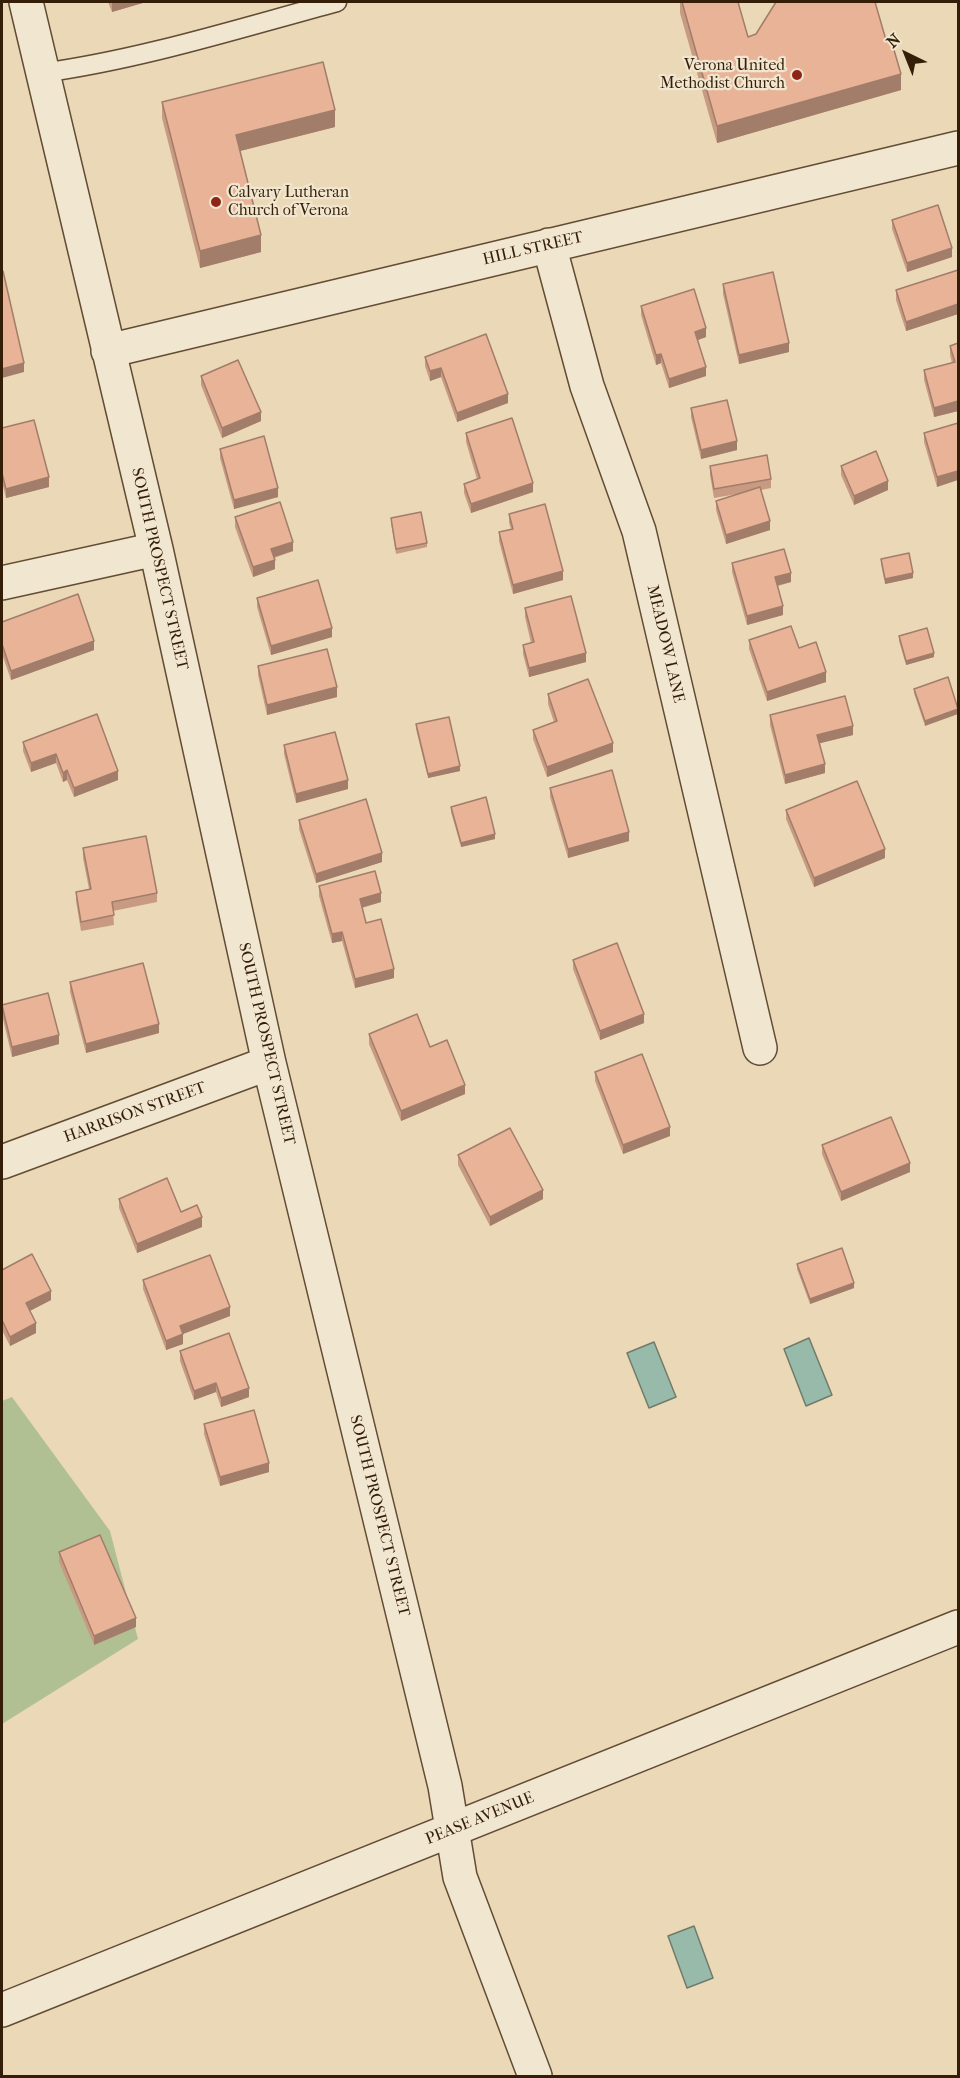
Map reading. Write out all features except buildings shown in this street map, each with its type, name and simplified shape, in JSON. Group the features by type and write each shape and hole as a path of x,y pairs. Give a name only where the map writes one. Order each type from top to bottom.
{"street":[{"name":"SOUTH PROSPECT STREET","path":"26,2 156,549 269,1063 445,1786 460,1876 535,2076"},
{"name":"HILL STREET","path":"108,351 958,148"},
{"name":"MEADOW LANE","path":"549,245 587,386 639,531 760,1048"},
{"path":"2,583 156,549"},
{"name":"HARRISON STREET","path":"2,1162 269,1063"},
{"name":"PEASE AVENUE","path":"2,2010 958,1628"}],"lane":[{"path":"42,73 80,68 146,54 337,2"}],"shaded area":[{"path":"809,1338 832,1395 806,1406 784,1349"},
{"path":"654,1342 676,1397 649,1408 627,1353"},
{"path":"12,1397 110,1531 138,1639 2,1724 2,1401"},
{"path":"694,1926 713,1978 687,1988 668,1936"}],"place":[{"name":"Verona United Methodist Church","path":"797,75"},
{"name":"Calvary Lutheran Church of Verona","path":"216,202"}]}
